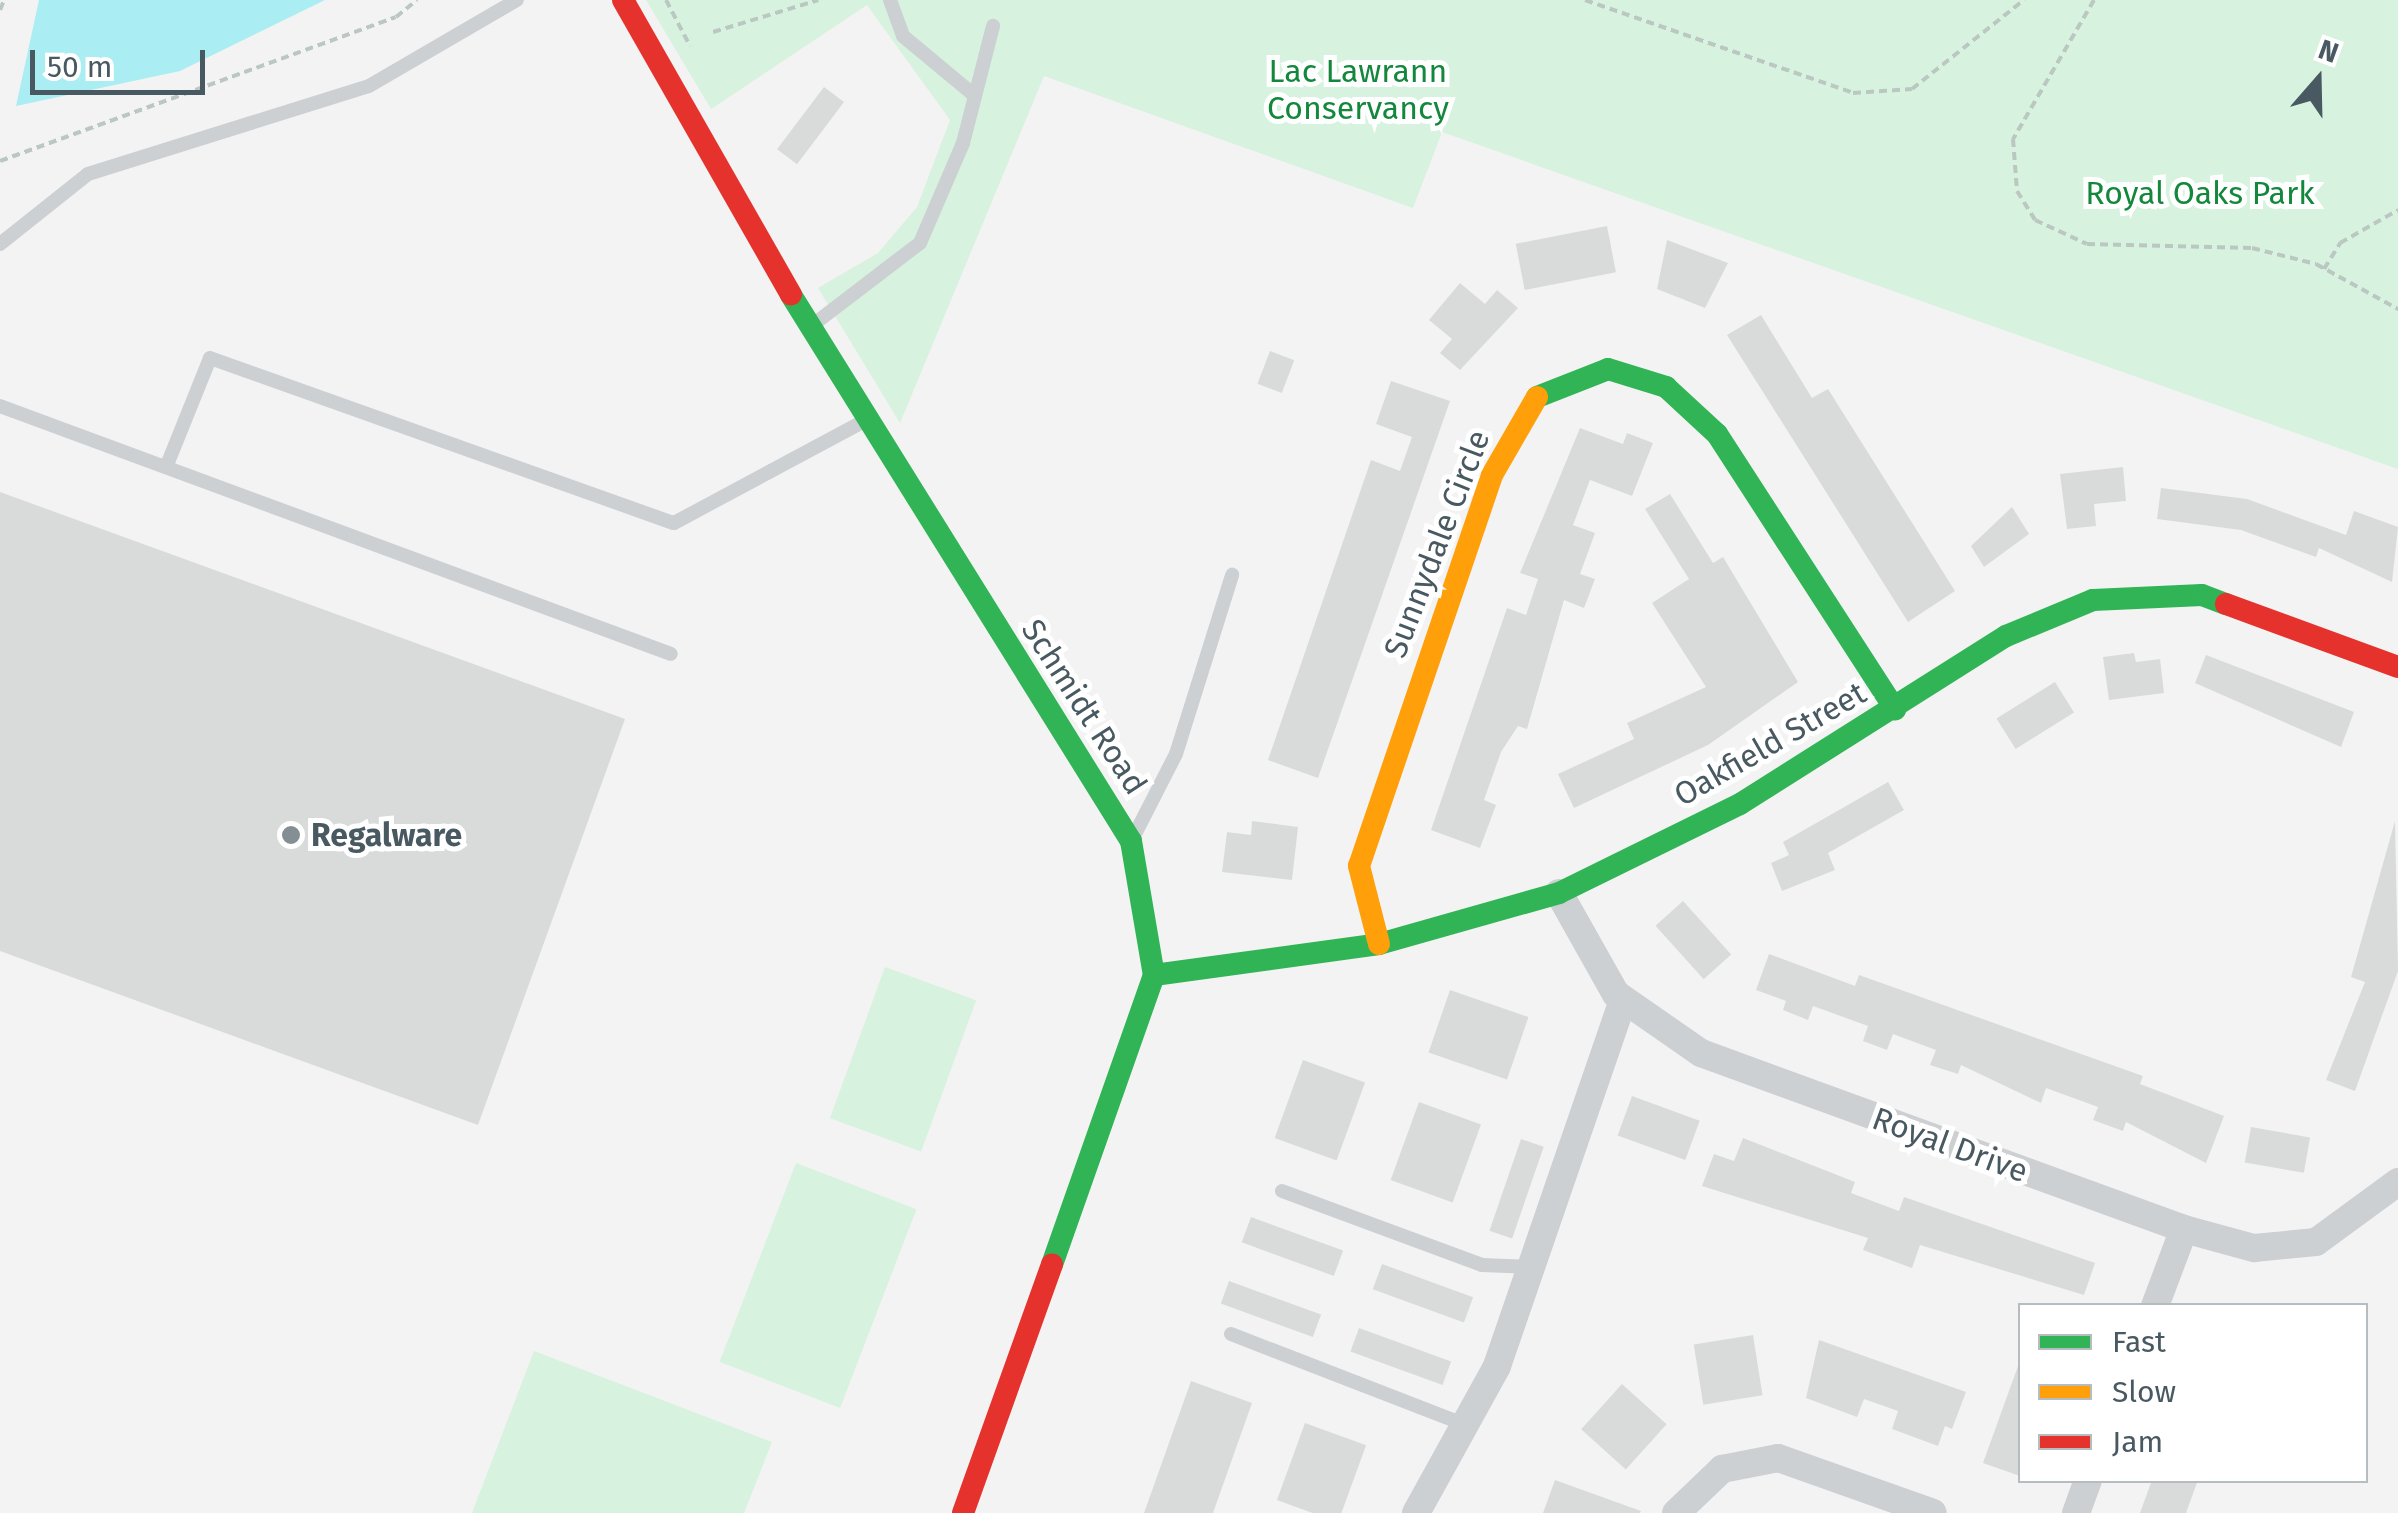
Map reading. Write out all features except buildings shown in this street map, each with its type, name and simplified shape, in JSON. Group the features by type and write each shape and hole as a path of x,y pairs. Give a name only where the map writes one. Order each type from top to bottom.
{"street":[{"name":"Schmidt Road","path":"623,0 863,422 1131,841 1154,975 962,1513"},
{"name":"Sunnydale Circle","path":"1379,944 1359,866 1492,475 1528,403 1561,381 1608,369 1666,387 1716,434 1895,709"},
{"name":"Oakfield Street","path":"1154,975 1379,944 1559,893 1740,804 2006,636 2093,600 2202,595 2398,667"},
{"name":"Royal Drive","path":"1559,893 1623,1000 1701,1053 2184,1229 2254,1248 2316,1242 2398,1182"},
{"path":"1416,1513 1461,1423 1497,1366 1623,1000"},
{"path":"2156,1303 2184,1229"},
{"path":"1676,1513 1722,1469 1778,1458 1933,1513"},
{"path":"2076,1513 2087,1483"}],"lane":[{"path":"0,244 88,174 369,86 517,0"},
{"path":"890,0 904,36 974,95"},
{"path":"809,327 920,243 974,95 994,26"},
{"path":"167,466 210,358 674,523 863,422"},
{"path":"0,406 671,654"},
{"path":"1131,841 1176,754 1232,574"},
{"path":"1282,1191 1482,1265 1530,1266"},
{"path":"1231,1334 1461,1423"}],"path":[{"path":"0,10 4,0"},
{"path":"0,161 396,17 417,0"},
{"path":"666,0 690,46"},
{"path":"713,32 818,0"},
{"path":"1585,0 1854,93 1912,89 2024,0"},
{"path":"2092,0 2013,140 2017,192 2034,220 2087,244 2252,248 2324,269 2398,309"},
{"path":"2324,269 2340,243 2398,210"}],"green space":[{"name":"Royal Oaks Park","path":"646,0 2398,0 2398,469 1442,132 1413,208 1044,76 900,423 818,288 878,253 917,207 950,120 867,5 711,109"},
{"path":"885,967 976,1000 921,1151 830,1118"},
{"path":"796,1163 916,1209 840,1408 720,1362"},
{"path":"534,1351 772,1442 744,1513 472,1513"}],"water":[{"path":"39,0 325,0 180,71 16,106"}],"traffic: fast":[{"path":"791,295 1131,841 1154,975 1052,1264"},
{"path":"1537,397 1608,369 1666,387 1717,434 1895,709"},
{"path":"1154,975 1379,944 1559,893 1740,804 2006,636 2093,600 2202,595 2226,604"}],"traffic: slow":[{"path":"1379,944 1359,866 1492,475 1537,397"}],"traffic: jam":[{"path":"623,0 791,295"},
{"path":"2226,604 2398,667"},
{"path":"963,1513 1052,1264"}],"place":[{"name":"Regalware","path":"291,835"}],"park label":[{"name":"Lac Lawrann Conservancy","path":"1358,90"}]}
